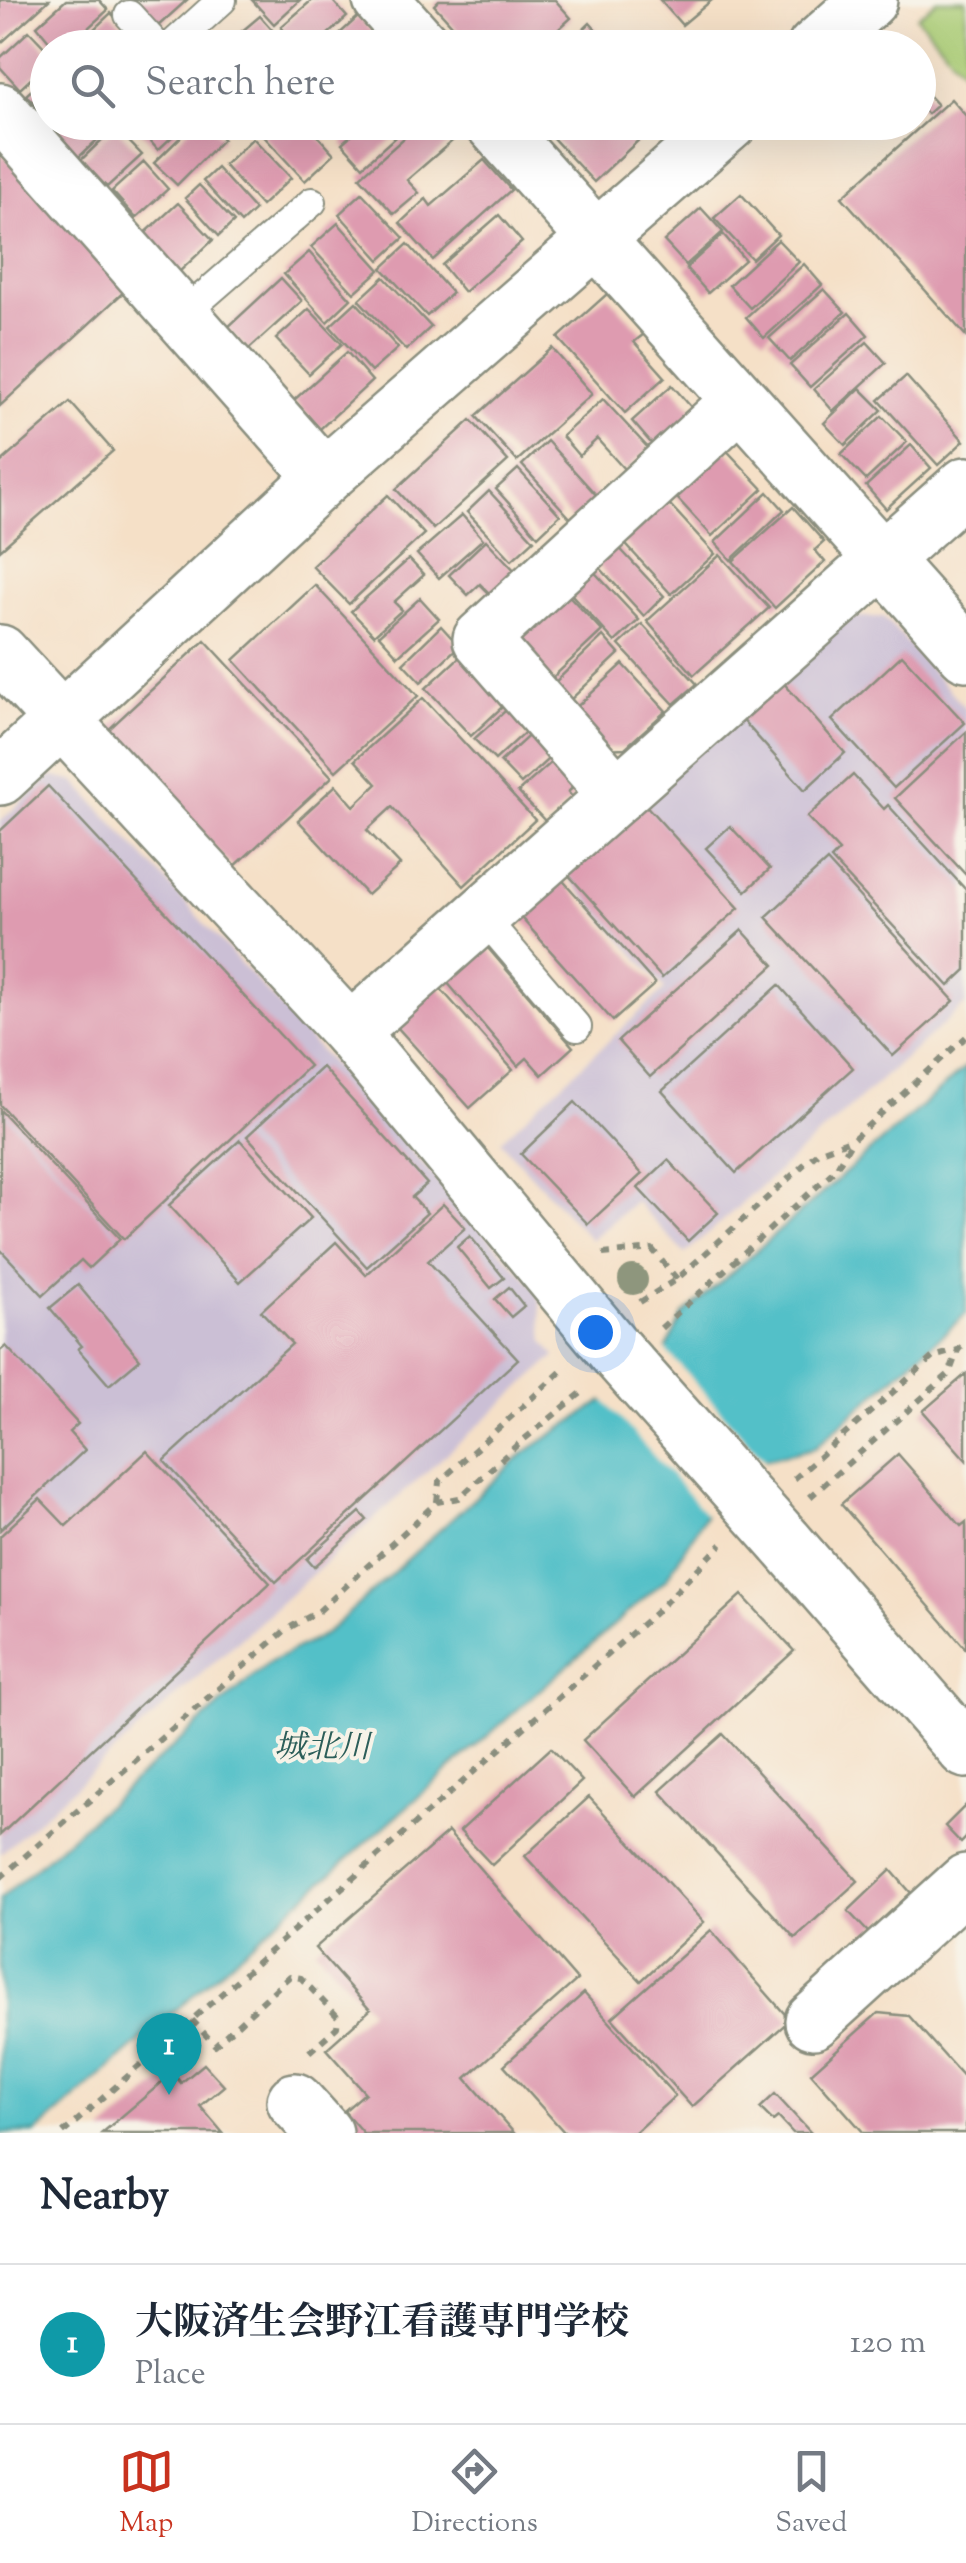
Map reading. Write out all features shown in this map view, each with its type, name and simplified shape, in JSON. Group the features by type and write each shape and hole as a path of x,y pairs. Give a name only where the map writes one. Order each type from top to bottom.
{"street":[{"path":"382,0 408,30"},
{"path":"833,30 861,2"},
{"path":"0,111 324,476"},
{"path":"508,140 966,653"},
{"path":"0,777 324,476 710,140"},
{"path":"618,795 481,639 740,401"},
{"path":"350,1032 966,485"},
{"path":"0,653 350,1032 615,1346 776,1524 966,1750"},
{"path":"813,2020 966,1882"}],"lane":[{"path":"189,30 222,0"},
{"path":"129,15 143,30"},
{"path":"182,316 312,202"},
{"path":"482,916 577,1027"}],"path":[{"path":"437,1502 440,1482 835,1170 853,1139 966,1037"},
{"path":"0,1878 287,1629 319,1611 437,1502 459,1498 678,1279 818,1152 853,1139"},
{"path":"652,1249 678,1279"},
{"path":"63,2133 658,1610 776,1524 948,1374 958,1350 966,1342"},
{"path":"790,1482 933,1357 958,1350"},
{"path":"192,2020 215,2045 290,1976 302,1978 338,2017"}],"shaded area":[{"path":"847,617 884,617 966,709 966,1004 685,1254 635,1201 591,1240 500,1141 665,989 561,870"},
{"path":"51,776 76,782 539,1292 544,1341 556,1356 0,1854 0,821"}],"green space":[{"path":"937,0 966,0 966,74 936,39 936,30 928,30 917,17"}],"water":[{"name":"城北川","path":"966,1067 966,1314 814,1448 763,1460 707,1512 666,1579 36,2133 0,2133 0,1899 267,1664 327,1633 524,1453 608,1398 667,1348 683,1315"}],"pier":[{"path":"662,1345 768,1464 709,1518 601,1397"}],"building":[{"path":"0,0 49,0 0,44"},
{"path":"66,0 99,0 108,10 86,30 40,30 37,26"},
{"path":"132,0 187,0 157,27"},
{"path":"252,0 300,0 274,24"},
{"path":"312,0 332,0 347,17 333,30 281,27"},
{"path":"439,0 555,0 571,18 558,30 457,30 434,5"},
{"path":"660,0 712,0 682,25"},
{"path":"111,13 127,30 93,30"},
{"path":"260,16 272,30 243,30"},
{"path":"358,17 371,30 344,30"},
{"path":"30,32 30,80 20,89 0,67 0,58"},
{"path":"951,99 966,116 966,336 842,197 905,140 936,140 936,112"},
{"path":"61,140 97,140 78,158"},
{"path":"102,140 128,140 142,155 107,187 81,160"},
{"path":"149,140 169,140 158,150"},
{"path":"178,140 222,140 177,185 154,163"},
{"path":"255,140 291,178 261,206 224,165"},
{"path":"267,140 321,140 334,154 305,181"},
{"path":"345,140 392,140 363,166 342,143"},
{"path":"402,140 453,140 407,180 419,193 394,214 360,177"},
{"path":"555,140 639,140 594,182"},
{"path":"0,151 127,289 0,406"},
{"path":"484,160 511,190 433,260 400,223 426,199 431,206"},
{"path":"144,162 168,189 136,218 112,191"},
{"path":"217,168 255,210 241,223 203,181"},
{"path":"199,185 234,222 219,236 185,198"},
{"path":"362,193 404,238 380,260 339,214"},
{"path":"741,194 778,235 752,259 714,218"},
{"path":"178,203 213,240 177,274 142,236"},
{"path":"701,208 723,232 686,265 664,241"},
{"path":"499,215 522,242 464,292 442,265"},
{"path":"338,223 380,270 354,293 311,247"},
{"path":"723,234 745,260 708,293 686,268"},
{"path":"778,240 799,262 750,308 729,285"},
{"path":"408,244 452,293 427,316 382,268"},
{"path":"309,252 351,299 327,322 284,274"},
{"path":"804,264 822,285 764,338 746,317"},
{"path":"384,277 431,327 406,350 359,300"},
{"path":"281,278 302,301 248,350 227,328"},
{"path":"824,289 845,312 790,361 769,338"},
{"path":"607,294 644,334 634,342 665,377 625,413 558,338"},
{"path":"356,302 398,348 371,372 330,326"},
{"path":"309,309 342,344 309,374 276,339"},
{"path":"849,313 868,335 810,387 790,365"},
{"path":"867,342 886,363 833,411 814,389"},
{"path":"552,348 592,394 517,461 476,416"},
{"path":"347,352 372,381 320,429 294,400"},
{"path":"906,376 964,441 938,465 879,400"},
{"path":"672,385 697,414 657,450 632,421"},
{"path":"860,388 882,410 845,445 824,423"},
{"path":"603,399 649,449 625,470 597,439 579,456 562,436"},
{"path":"70,402 113,451 0,550 0,463"},
{"path":"882,416 907,442 866,480 841,454"},
{"path":"471,420 508,461 433,529 396,489"},
{"path":"717,440 763,489 712,536 667,487"},
{"path":"547,441 598,497 573,521 522,465"},
{"path":"911,445 931,468 886,509 866,486"},
{"path":"518,469 560,515 538,536 496,489"},
{"path":"489,491 534,540 512,560 467,512"},
{"path":"768,492 784,510 731,560 715,542"},
{"path":"388,495 424,534 349,604 312,566"},
{"path":"662,496 715,554 671,594 619,537"},
{"path":"793,507 824,542 815,550 825,562 775,608 733,561"},
{"path":"462,515 483,539 439,578 417,554"},
{"path":"486,540 517,573 492,596 480,584 468,595 449,575"},
{"path":"612,540 664,596 644,616 592,559"},
{"path":"720,555 769,608 694,675 647,621"},
{"path":"409,559 424,575 394,602 402,610 374,635 351,611"},
{"path":"585,562 639,620 615,642 562,584"},
{"path":"557,583 602,631 547,683 516,650 522,644 509,629"},
{"path":"315,585 418,696 336,771 234,660"},
{"path":"420,598 439,619 398,656 379,635"},
{"path":"642,624 697,684 674,704 619,645"},
{"path":"441,626 459,646 421,682 403,663"},
{"path":"603,636 619,654 567,703 551,686"},
{"path":"205,640 332,777 233,868 107,731"},
{"path":"467,650 512,698 471,736 426,688"},
{"path":"902,655 965,723 894,788 832,720"},
{"path":"623,664 666,711 625,748 603,749 570,713"},
{"path":"781,680 845,753 805,790 740,717"},
{"path":"423,698 535,820 464,886 392,807 367,830 400,865 367,895 298,820 336,785 354,806 377,784 355,760"},
{"path":"514,703 534,724 495,760 474,739"},
{"path":"537,728 558,750 521,784 500,762"},
{"path":"966,732 966,875 895,798"},
{"path":"562,753 585,777 568,792 573,798 547,823 518,792"},
{"path":"853,775 884,809 888,805 966,890 966,970 949,986 831,859 839,851 807,817"},
{"path":"48,786 309,1066 124,1239 0,1105 0,831"},
{"path":"642,801 739,908 662,978 565,871"},
{"path":"730,826 770,869 746,891 706,848"},
{"path":"827,861 954,1001 893,1056 766,917"},
{"path":"558,875 655,984 613,1021 516,912"},
{"path":"742,930 774,965 650,1077 618,1041"},
{"path":"481,940 573,1047 542,1075 527,1058 518,1066 441,975"},
{"path":"432,979 513,1070 470,1108 389,1018"},
{"path":"779,985 853,1068 736,1173 662,1091"},
{"path":"322,1067 427,1184 412,1197 427,1213 367,1267 247,1136"},
{"path":"575,1102 642,1174 588,1224 521,1154"},
{"path":"0,1110 120,1239 89,1268 81,1260 43,1295 0,1249"},
{"path":"240,1140 311,1218 240,1282 169,1205"},
{"path":"668,1160 718,1213 688,1241 638,1188"},
{"path":"443,1204 465,1228 428,1261 518,1359 276,1582 164,1461 292,1344 261,1311 336,1242 366,1275"},
{"path":"470,1236 504,1278 491,1288 457,1247"},
{"path":"78,1285 140,1359 109,1385 50,1308"},
{"path":"509,1287 524,1306 511,1317 495,1299"},
{"path":"6,1346 78,1424 69,1432 85,1450 0,1530 0,1351"},
{"path":"966,1374 966,1460 923,1411"},
{"path":"147,1451 270,1583 0,1835 0,1536 40,1499 66,1526"},
{"path":"898,1454 961,1526 966,1522 966,1649 841,1504"},
{"path":"360,1512 367,1520 314,1567 307,1559"},
{"path":"742,1595 794,1651 635,1797 583,1740"},
{"path":"723,1734 858,1881 795,1938 660,1791"},
{"path":"551,1748 582,1781 492,1865 460,1831"},
{"path":"589,1797 704,1922 641,1981 525,1856"},
{"path":"966,1805 966,1838 961,1843 945,1826"},
{"path":"448,1832 577,1980 466,2078 514,2133 363,2133 344,2111 365,2093 326,2049 370,2010 315,1948"},
{"path":"891,1870 911,1893 869,1933 848,1911"},
{"path":"711,1930 790,2020 692,2107 612,2018"},
{"path":"584,1993 675,2096 634,2133 565,2133 504,2065"},
{"path":"878,2013 909,2016 966,2080 966,2133 864,2133 811,2073"},
{"path":"204,2064 224,2086 200,2106 223,2133 102,2133 173,2073 181,2083"},
{"path":"775,2094 811,2133 793,2133 778,2117 773,2121 760,2108"}],"place":[{"name":"大阪済生会野江看護専門学校","path":"169,2095"}]}
